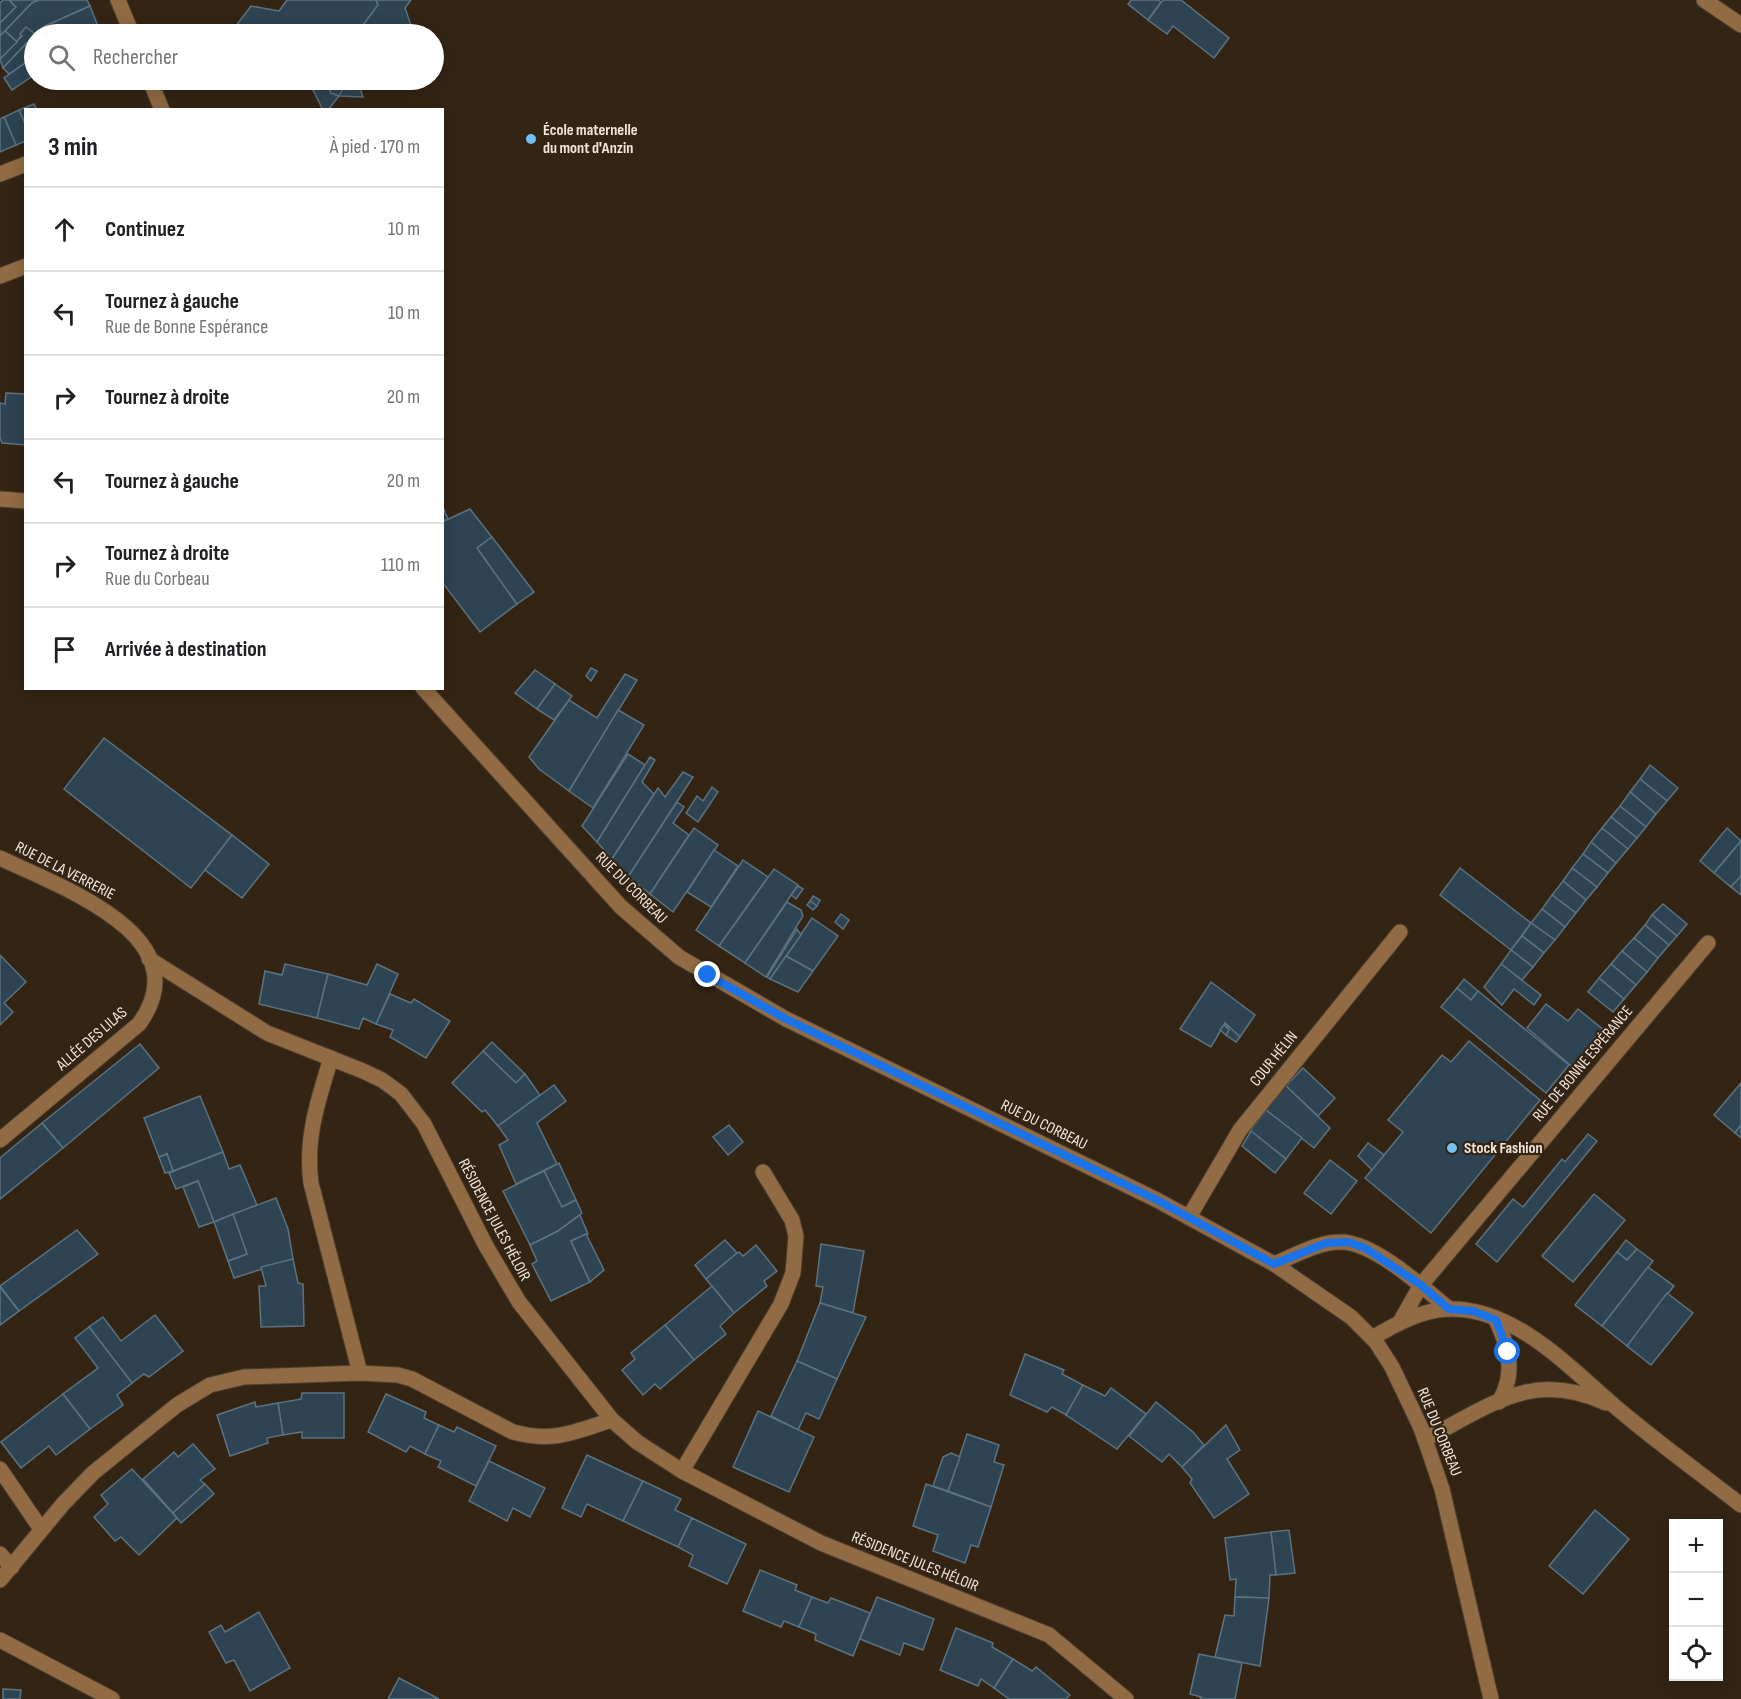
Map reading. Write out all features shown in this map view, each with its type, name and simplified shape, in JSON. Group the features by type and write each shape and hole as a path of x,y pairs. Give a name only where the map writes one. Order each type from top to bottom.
{"street":[{"path":"118,0 128,24"},
{"path":"1704,0 1741,25"},
{"path":"153,90 160,108"},
{"path":"0,174 24,165"},
{"path":"0,276 24,267"},
{"path":"0,500 24,501"},
{"name":"RUE DU CORBEAU","path":"425,690 621,907 679,957 786,1019 1189,1217 1274,1264 1352,1317 1372,1338 1392,1367 1425,1439 1442,1489 1491,1699"},
{"name":"RUE DE LA VERRERIE","path":"0,858 101,908 119,919 139,941"},
{"name":"COUR HÉLIN","path":"1189,1217 1240,1130 1400,932"},
{"name":"ALLÉE DES LILAS","path":"0,1140 139,1024 153,999 155,988 149,959 139,941"},
{"name":"RUE DE BONNE ESPÉRANCE","path":"1400,1322 1421,1285 1708,943"},
{"name":"RÉSIDENCE JULES HÉLOIR","path":"149,959 267,1033 303,1050 331,1058 382,1080 414,1109 508,1285 612,1420 637,1442 682,1471 848,1555 1049,1635 1126,1699"},
{"path":"331,1058 312,1118 308,1160 311,1183 360,1373"},
{"path":"682,1471 781,1304 793,1274 796,1236 792,1220 763,1172"},
{"path":"1274,1264 1326,1243 1348,1242 1365,1248 1421,1285 1449,1309"},
{"path":"1372,1338 1400,1322 1424,1313 1449,1309 1473,1311 1496,1320 1534,1339 1572,1366 1618,1408 1741,1505"},
{"path":"1496,1320 1507,1344 1509,1362 1508,1382 1499,1402"},
{"path":"0,1580 93,1473 177,1405 210,1385 244,1377 381,1373 412,1379 513,1432 530,1436 547,1438 612,1420"},
{"path":"1425,1439 1499,1402 1524,1392 1547,1388 1588,1395 1618,1408"},
{"path":"0,1469 42,1529"},
{"path":"0,1554 12,1567"},
{"path":"0,1640 112,1699"}],"building":[{"path":"3,0 9,0 16,7 0,23 0,3"},
{"path":"9,0 39,0 32,3 0,36 0,23 16,7"},
{"path":"39,0 87,0 90,6 50,24 24,24 24,30 17,42 5,31 32,3"},
{"path":"287,0 376,0 378,5 364,24 237,24 251,6 279,11"},
{"path":"376,0 411,0 405,8 411,24 364,24 378,5"},
{"path":"1131,0 1161,2 1148,20 1128,4"},
{"path":"1163,0 1181,0 1229,38 1214,58 1173,26 1167,34 1148,20"},
{"path":"90,6 97,24 50,24"},
{"path":"24,29 24,46 3,68 0,59 22,36 20,34"},
{"path":"5,31 17,42 0,59 0,36"},
{"path":"24,46 24,64 9,74 3,68"},
{"path":"24,64 24,82 12,90 4,78"},
{"path":"313,90 330,90 339,96 330,108 322,108"},
{"path":"330,90 342,90 339,96 331,93"},
{"path":"342,90 361,90 363,97 339,96"},
{"path":"34,104 36,108 24,108"},
{"path":"24,108 24,121 19,110"},
{"path":"19,110 24,121 24,142 16,145 4,117"},
{"path":"4,117 16,145 0,152 0,119"},
{"path":"6,393 24,394 24,445 2,443 0,403 5,404"},
{"path":"470,509 492,537 477,548 517,604 480,632 444,585 444,521"},
{"path":"444,510 448,519 444,521"},
{"path":"492,537 534,592 517,604 477,548"},
{"path":"591,668 597,671 591,681 586,676"},
{"path":"535,670 555,684 537,709 515,693"},
{"path":"625,674 637,680 569,791 539,769 529,757 569,700 597,718"},
{"path":"555,684 572,696 554,720 537,709"},
{"path":"618,710 644,725 593,808 569,791"},
{"path":"104,738 232,835 191,888 64,789"},
{"path":"628,754 645,765 597,842 582,826"},
{"path":"650,757 655,760 642,782 654,794 612,859 597,842"},
{"path":"1650,765 1678,788 1667,801 1640,779"},
{"path":"683,772 693,777 628,877 612,859 658,788 665,797"},
{"path":"1640,779 1667,801 1656,814 1630,792"},
{"path":"712,787 718,792 698,822 686,813 697,796 703,801"},
{"path":"1630,792 1656,814 1646,827 1620,806"},
{"path":"677,802 684,807 673,823 689,835 650,894 628,877"},
{"path":"1620,806 1646,827 1637,838 1611,817"},
{"path":"1611,817 1637,838 1628,849 1602,828"},
{"path":"694,828 718,845 673,912 650,894"},
{"path":"1602,828 1628,849 1616,863 1591,842"},
{"path":"1727,828 1741,841 1714,873 1700,861"},
{"path":"232,835 269,864 242,898 205,870"},
{"path":"1741,841 1741,876 1731,887 1714,873"},
{"path":"1591,842 1616,863 1608,873 1583,854"},
{"path":"714,850 738,866 711,907 687,892"},
{"path":"1583,854 1608,873 1597,887 1572,868"},
{"path":"743,860 768,877 719,946 696,930"},
{"path":"1460,868 1531,923 1511,950 1440,895"},
{"path":"1572,868 1597,887 1586,900 1563,881"},
{"path":"774,869 798,885 745,963 719,946"},
{"path":"1741,876 1741,895 1731,887"},
{"path":"1563,881 1586,900 1576,913 1552,895"},
{"path":"798,886 803,889 796,899 791,895"},
{"path":"1552,895 1576,913 1565,927 1542,909"},
{"path":"813,896 820,900 817,906 810,901"},
{"path":"810,901 817,906 813,910 807,905"},
{"path":"787,902 801,910 803,916 766,977 745,963"},
{"path":"1663,904 1687,924 1677,936 1652,915"},
{"path":"1542,909 1565,927 1555,940 1531,923"},
{"path":"841,914 849,920 843,929 835,922"},
{"path":"1652,915 1677,936 1669,945 1645,925"},
{"path":"812,918 838,936 813,971 786,956"},
{"path":"1531,923 1555,940 1544,953 1522,936"},
{"path":"1645,925 1669,945 1658,958 1634,938"},
{"path":"797,929 801,935 770,979 767,977"},
{"path":"1522,936 1544,953 1533,967 1511,950"},
{"path":"1634,938 1658,958 1647,972 1622,951"},
{"path":"1511,950 1533,967 1522,980 1501,964"},
{"path":"1622,951 1647,972 1636,985 1611,964"},
{"path":"0,955 26,982 4,1003 13,1012 0,1025"},
{"path":"786,956 813,971 798,992 770,979"},
{"path":"285,964 328,974 317,1018 259,1004 265,971 282,975"},
{"path":"377,964 398,974 376,1024 363,1018 359,1029 317,1018 328,974 367,985"},
{"path":"1501,964 1541,995 1534,1005 1514,989 1502,1005 1484,987"},
{"path":"1611,964 1636,985 1624,999 1599,978"},
{"path":"1599,978 1624,999 1613,1012 1588,992"},
{"path":"1464,979 1478,991 1471,1000 1457,988"},
{"path":"1211,982 1255,1015 1240,1037 1225,1023 1211,1047 1180,1029"},
{"path":"1457,988 1471,1000 1478,991 1569,1065 1546,1093 1441,1007"},
{"path":"390,994 411,1003 414,999 450,1021 426,1058 390,1037 393,1030 376,1024"},
{"path":"1546,1004 1568,1021 1578,1009 1605,1031 1577,1071 1527,1028"},
{"path":"1225,1023 1240,1037 1236,1042 1226,1035 1229,1030"},
{"path":"1224,1025 1229,1030 1226,1035 1220,1030"},
{"path":"1469,1041 1540,1100 1431,1233 1365,1178 1403,1132 1388,1120 1442,1055 1451,1062"},
{"path":"492,1042 525,1074 516,1083 483,1051"},
{"path":"140,1044 159,1068 63,1148 42,1123"},
{"path":"483,1051 516,1083 525,1074 540,1095 498,1126 485,1110 482,1112 452,1083"},
{"path":"1303,1068 1335,1098 1318,1116 1286,1086"},
{"path":"1741,1083 1741,1125 1735,1133 1714,1115"},
{"path":"554,1085 566,1101 537,1123 557,1164 516,1184 499,1145 508,1140 498,1126"},
{"path":"1285,1085 1330,1128 1314,1148 1266,1110"},
{"path":"200,1096 223,1152 173,1171 167,1154 159,1157 144,1118"},
{"path":"1266,1110 1302,1138 1286,1159 1250,1131"},
{"path":"42,1123 63,1148 0,1199 0,1158"},
{"path":"729,1125 743,1142 728,1155 713,1137"},
{"path":"1741,1125 1741,1138 1735,1133"},
{"path":"1251,1131 1286,1159 1275,1173 1242,1146"},
{"path":"1588,1134 1597,1141 1497,1262 1476,1244 1513,1199 1523,1207 1562,1159 1565,1162"},
{"path":"1368,1143 1384,1155 1372,1170 1358,1156"},
{"path":"223,1152 229,1169 240,1165 257,1205 214,1222 198,1181 176,1189 169,1173"},
{"path":"167,1154 173,1171 165,1173 159,1157"},
{"path":"1330,1160 1357,1181 1331,1214 1304,1193"},
{"path":"559,1163 576,1200 562,1207 544,1171"},
{"path":"544,1171 562,1207 576,1200 582,1213 558,1231 530,1245 503,1191"},
{"path":"198,1181 214,1222 199,1227 183,1187"},
{"path":"1594,1194 1625,1220 1573,1282 1542,1256"},
{"path":"276,1198 288,1229 293,1259 234,1278 228,1261 247,1254 233,1214"},
{"path":"233,1214 247,1254 228,1261 214,1222"},
{"path":"580,1215 588,1234 571,1241 590,1282 551,1301 532,1264 537,1261 530,1245 558,1231"},
{"path":"77,1230 98,1254 19,1311 0,1286"},
{"path":"586,1234 604,1270 590,1282 571,1241"},
{"path":"725,1240 737,1253 706,1279 695,1265"},
{"path":"1626,1240 1637,1249 1627,1260 1617,1252"},
{"path":"821,1244 864,1251 853,1313 820,1303 823,1287 816,1286"},
{"path":"756,1245 777,1271 764,1281 767,1286 734,1313 706,1279 737,1253 743,1256"},
{"path":"1637,1249 1653,1261 1602,1326 1575,1305 1617,1252 1627,1260"},
{"path":"293,1259 298,1283 303,1284 304,1326 261,1327 259,1286 266,1286 261,1267"},
{"path":"1648,1267 1674,1286 1627,1346 1602,1326"},
{"path":"712,1286 734,1313 720,1326 726,1334 694,1360 665,1325"},
{"path":"0,1287 19,1311 0,1325"},
{"path":"1667,1293 1693,1313 1651,1365 1627,1346"},
{"path":"820,1303 866,1317 837,1379 797,1361"},
{"path":"155,1315 183,1351 149,1377 144,1374 132,1383 89,1327 103,1317 121,1341"},
{"path":"665,1325 694,1360 660,1389 655,1384 643,1395 622,1370 635,1359 631,1353"},
{"path":"89,1327 132,1383 117,1395 123,1405 90,1429 63,1394 98,1368 75,1338"},
{"path":"1025,1354 1064,1370 1062,1374 1083,1385 1066,1415 1052,1407 1047,1412 1010,1395"},
{"path":"797,1361 837,1379 819,1419 806,1413 798,1430 771,1416"},
{"path":"1083,1385 1105,1396 1111,1388 1146,1414 1117,1449 1066,1415"},
{"path":"302,1393 344,1393 344,1438 302,1438 302,1432 283,1435 278,1403 301,1399"},
{"path":"63,1394 90,1429 56,1455 49,1446 21,1468 1,1442"},
{"path":"386,1394 426,1412 424,1418 439,1425 425,1454 410,1446 406,1452 368,1432"},
{"path":"255,1402 256,1407 278,1403 283,1435 267,1438 268,1443 230,1456 217,1415"},
{"path":"1156,1402 1193,1432 1204,1445 1182,1467 1169,1454 1162,1462 1129,1436"},
{"path":"758,1411 814,1437 789,1492 733,1467"},
{"path":"439,1425 454,1432 457,1427 496,1446 476,1486 438,1467 441,1461 425,1454"},
{"path":"1226,1425 1240,1450 1227,1459 1249,1494 1214,1518 1190,1483 1192,1479 1182,1467"},
{"path":"967,1434 999,1445 994,1462 1004,1465 991,1507 948,1491"},
{"path":"193,1444 215,1469 200,1480 205,1484 173,1513 143,1479 174,1452 178,1457"},
{"path":"951,1453 960,1457 948,1491 933,1486 943,1457"},
{"path":"587,1455 643,1481 623,1521 587,1504 581,1517 562,1508"},
{"path":"489,1461 545,1488 530,1517 513,1508 507,1521 469,1501"},
{"path":"132,1469 177,1518 139,1555 121,1537 115,1541 94,1517 108,1504 101,1495"},
{"path":"643,1481 681,1499 675,1510 692,1518 678,1547 623,1521"},
{"path":"205,1484 214,1494 181,1523 173,1513"},
{"path":"926,1484 991,1507 978,1547 971,1545 965,1563 933,1551 938,1535 913,1526"},
{"path":"1595,1510 1629,1539 1583,1594 1549,1566"},
{"path":"692,1518 746,1544 727,1584 689,1566 693,1555 678,1547"},
{"path":"1289,1530 1295,1573 1276,1575 1271,1532"},
{"path":"1271,1532 1276,1575 1270,1575 1269,1598 1235,1597 1236,1579 1230,1580 1225,1538"},
{"path":"760,1570 797,1585 795,1590 812,1597 799,1627 784,1621 781,1627 743,1611"},
{"path":"812,1597 828,1603 831,1598 870,1613 853,1656 815,1640 816,1634 799,1627"},
{"path":"877,1597 934,1619 923,1650 904,1643 900,1655 860,1639"},
{"path":"1235,1597 1269,1598 1260,1666 1215,1657 1225,1615 1234,1616"},
{"path":"259,1612 290,1668 250,1691 234,1660 226,1663 209,1632 221,1625 225,1632"},
{"path":"956,1628 993,1643 992,1647 1013,1659 994,1688 981,1679 978,1686 940,1670"},
{"path":"1199,1654 1242,1663 1235,1699 1200,1699 1201,1697 1190,1694"},
{"path":"1013,1659 1032,1671 1036,1667 1070,1695 1066,1699 1009,1699 994,1688"},
{"path":"399,1678 439,1699 388,1699"},
{"path":"3,1689 21,1690 20,1699 3,1699"}],"place":[{"name":"École maternelle du mont d'Anzin","path":"531,139"},
{"name":"Stock Fashion","path":"1452,1148"}],"route":[{"path":"708,975 786,1019 1157,1200 1274,1264 1326,1243 1357,1244 1421,1285 1449,1309 1473,1311 1496,1320 1507,1344 1508,1352"}]}
